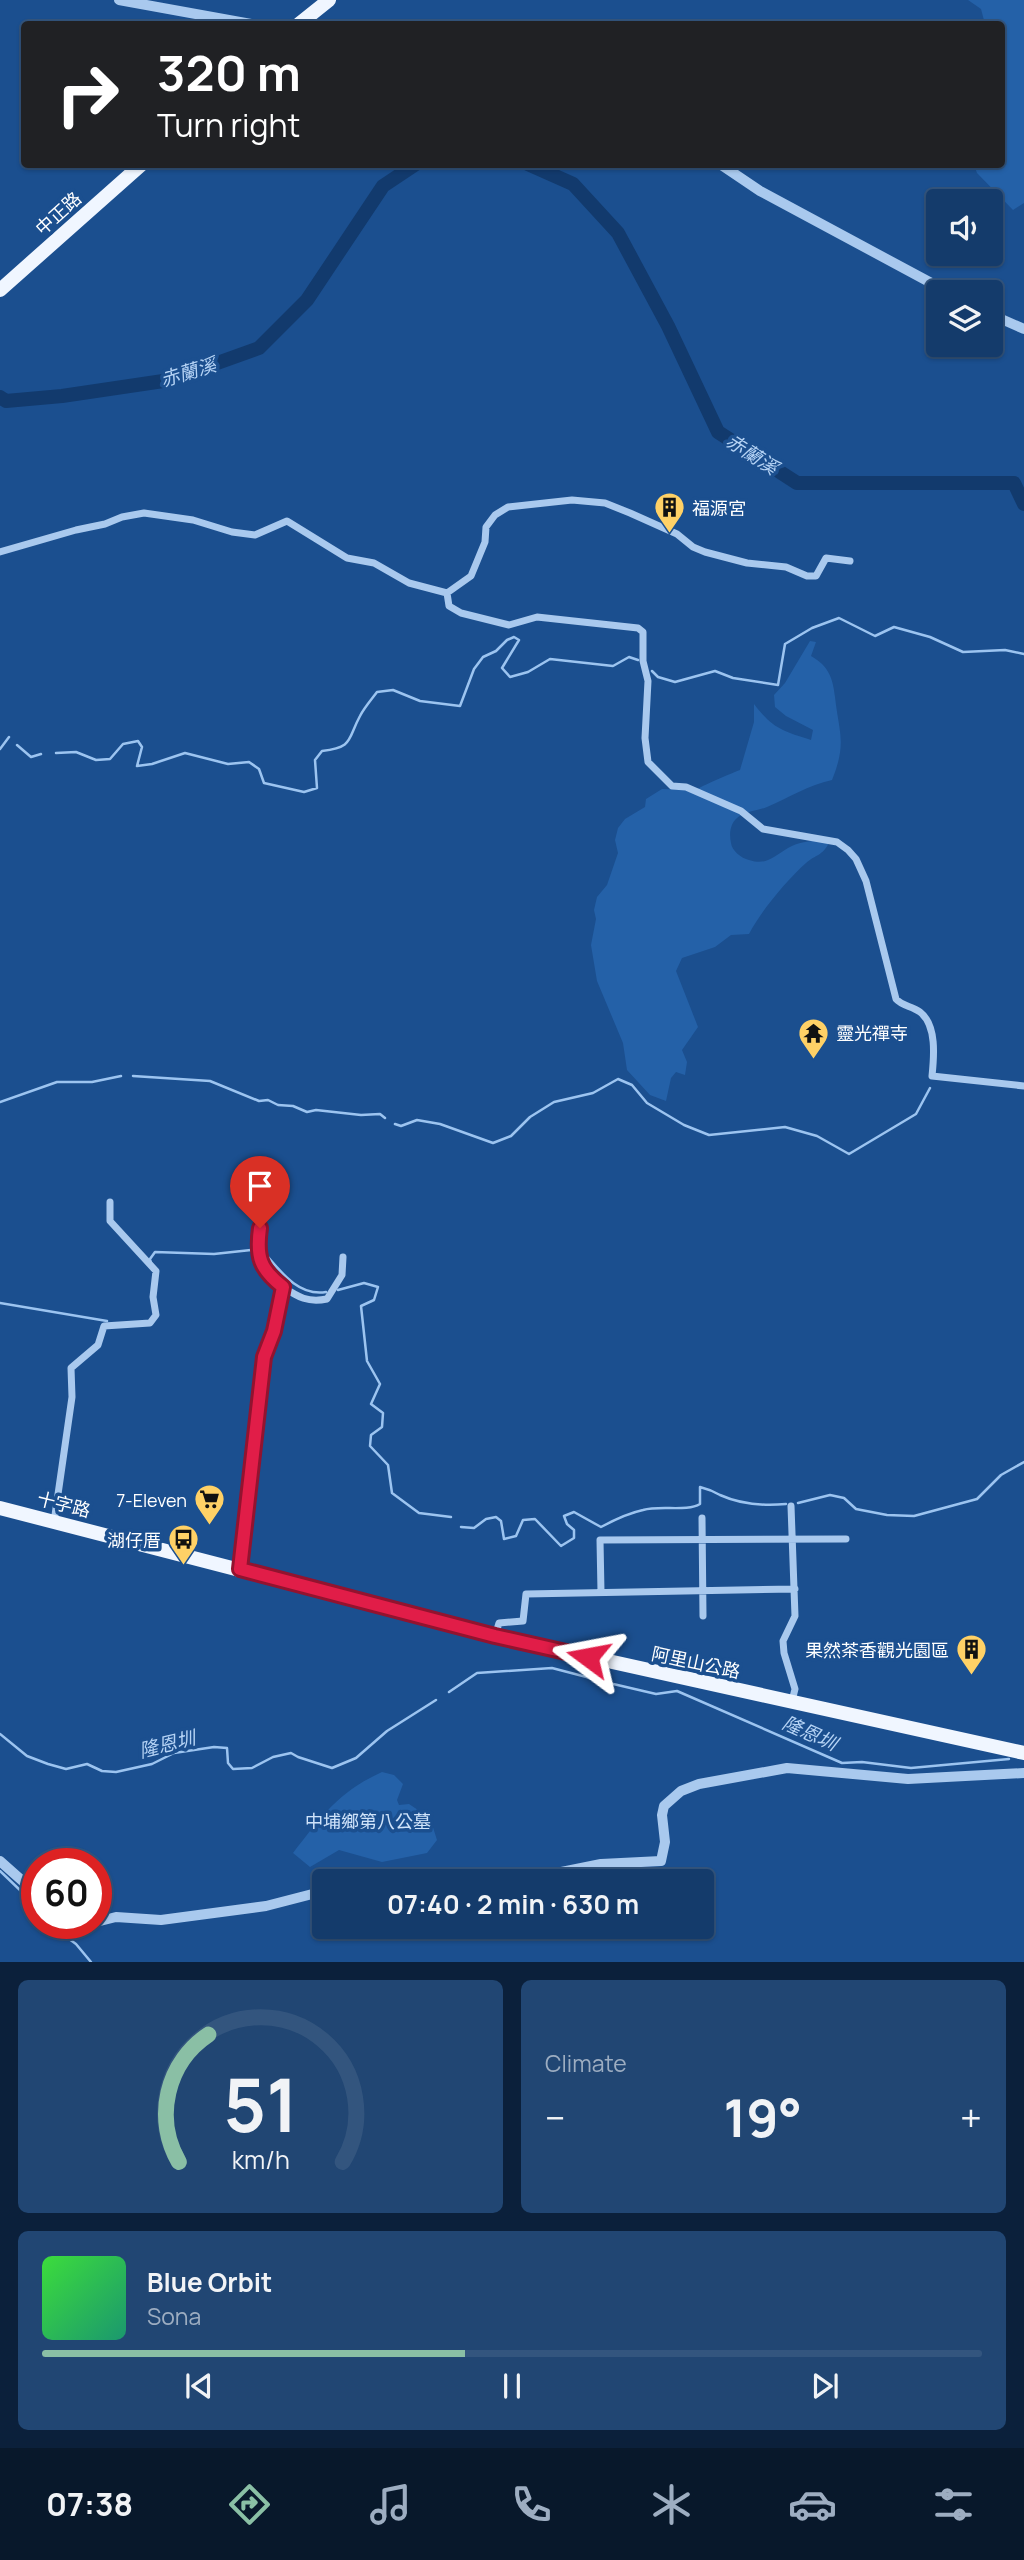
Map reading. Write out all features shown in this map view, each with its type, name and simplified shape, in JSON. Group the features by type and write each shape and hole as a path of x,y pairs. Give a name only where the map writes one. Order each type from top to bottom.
{"main road":[{"path":"303,21 329,0"},
{"path":"313,21 338,0"},
{"name":"中正路","path":"0,280 127,168"},
{"name":"中正路","path":"0,290 137,168"},
{"name":"十字路","path":"0,1508 240,1569"},
{"name":"阿里山公路","path":"240,1569 495,1636 1024,1753"}],"street":[{"path":"119,0 234,21"},
{"path":"726,168 760,191 926,280"},
{"path":"1003,320 1024,329"},
{"path":"447,593 471,576 485,542 486,527 495,515 508,507 572,500 605,503 677,534 693,547 747,563 786,567 807,576 816,576 826,558 850,561"},
{"path":"0,552 144,513 193,520 232,532 255,535 287,521 346,558 374,564 409,583 447,593"},
{"path":"447,593 449,606 461,613 509,625 537,617 638,628 643,632 643,661 648,681 645,738 648,762 672,786 686,788 741,811 764,829 837,842 848,849 866,881 896,999 900,1004 918,1010 927,1018 934,1050 932,1076 1024,1086"},
{"path":"54,1522 72,1397 71,1368 98,1345 104,1326 150,1323 156,1315 153,1297 156,1270 110,1221 110,1202"},
{"path":"260,1228 257,1247 267,1275 300,1299 313,1302 327,1299 342,1275 344,1257"},
{"path":"240,1569 264,1357 274,1331 283,1287"},
{"path":"791,1506 795,1616 783,1641 795,1689 792,1701"},
{"path":"702,1518 703,1616"},
{"path":"601,1592 600,1540 846,1539"},
{"path":"495,1636 499,1623 523,1621 526,1594 795,1588"},
{"path":"576,1869 601,1864 661,1861 665,1842 662,1815 664,1807 681,1791 699,1784 787,1768 908,1779 1024,1773"},
{"path":"0,1861 21,1880"},
{"path":"112,1918 161,1920 266,1906 312,1894"}],"green space":[{"path":"968,0 1024,0 1024,203 1013,210 1003,200 1003,189 993,189 975,168 1005,168 1005,21 984,21 981,9"},
{"path":"810,641 816,642 811,656 826,669 834,690 841,747 832,780 740,816 731,826 730,840 733,849 740,856 755,862 770,859 797,844 830,841 822,853 806,863 782,887 749,934 731,935 715,947 682,958 676,971 698,1027 682,1050 687,1062 685,1075 676,1072 671,1078 666,1101 650,1095 627,1070 623,1043 597,981 591,945 596,919 594,910 597,897 607,885 618,853 615,840 618,828 625,819 645,807 646,799 662,789 696,790 740,770 754,722 754,704 779,728 811,740 813,730 775,707 774,695 785,683"},
{"name":"中埔鄉第八公墓","path":"382,1772 394,1775 403,1784 397,1800 399,1805 409,1804 430,1818 437,1840 427,1853 382,1862 339,1850 310,1867 293,1853 332,1806 354,1788"}],"waterway":[{"name":"赤蘭溪","path":"0,397 6,401 62,396 170,380 259,348 307,300 383,186 410,168"},
{"name":"赤蘭溪","path":"537,168 573,184 618,233 668,326 718,432 797,483 1014,483 1024,504"},
{"path":"652,671 658,677 675,682 715,671 733,678 778,685 785,644 812,628 839,618 875,636 894,627 930,637 963,652 1005,650 1024,654"},
{"path":"56,753 76,752 96,760 110,759 123,744 138,741 142,747 137,766 185,753 228,764 249,762 259,769 264,783 304,792 317,788 315,760 322,751 340,747 348,741 362,713 377,692 393,690 420,701 460,706 474,669 483,657 514,637 519,640 502,668 510,677 528,672 550,659 613,666 629,657 638,660"},
{"path":"0,749 9,737"},
{"path":"17,745 31,757 41,754"},
{"path":"0,1102 57,1082 92,1082 121,1076"},
{"path":"133,1076 210,1081 259,1101 268,1100 307,1112 316,1110 361,1115 380,1114 385,1118"},
{"path":"395,1124 401,1126 417,1120 440,1124 493,1143 511,1136 530,1117 554,1102 593,1093 618,1079 632,1085 647,1103 684,1125 709,1135 785,1127 817,1136 849,1154 916,1114 930,1088"},
{"path":"261,1249 297,1286 326,1292"},
{"path":"151,1263 150,1259 155,1252 214,1254 251,1250"},
{"path":"338,1290 364,1283 378,1287 374,1300 361,1306 367,1361 380,1384 371,1404 383,1413 382,1427 371,1435 370,1446 388,1465 392,1493 419,1513 451,1517"},
{"path":"0,1303 107,1321"},
{"path":"798,1503 830,1495 844,1498 856,1509 887,1515 914,1516 977,1499 1001,1475 1024,1462"},
{"path":"461,1527 474,1528 486,1519 496,1517 501,1521 504,1539 516,1536 523,1520 535,1519 561,1546 574,1538 574,1530 567,1524 564,1516 574,1512 601,1527 643,1510 700,1504 700,1487 744,1502 786,1504"},
{"name":"隆恩圳","path":"449,1692 477,1673 552,1668 598,1680"},
{"name":"隆恩圳","path":"609,1683 656,1694 677,1691 842,1763 862,1762 911,1768 1009,1759"},
{"name":"隆恩圳","path":"0,1734 27,1756 66,1769 87,1764 102,1771 116,1772 152,1764 174,1753 214,1747 227,1748 228,1763 233,1769 252,1768 273,1757 291,1753 332,1768 356,1758 387,1731 436,1700"},
{"path":"0,1871 21,1891"},
{"path":"69,1939 91,1962"}],"place":[{"name":"福源宮","path":"669,535"},
{"name":"靈光禪寺","path":"813,1060"},
{"name":"7-Eleven","path":"210,1527"},
{"name":"湖仔厝","path":"184,1567"},
{"name":"果然茶香觀光園區","path":"972,1677"}],"route":[{"path":"260,1228 257,1247 260,1259 267,1275 283,1287 274,1331 264,1357 260,1383 240,1569 495,1636 588,1657"}]}
